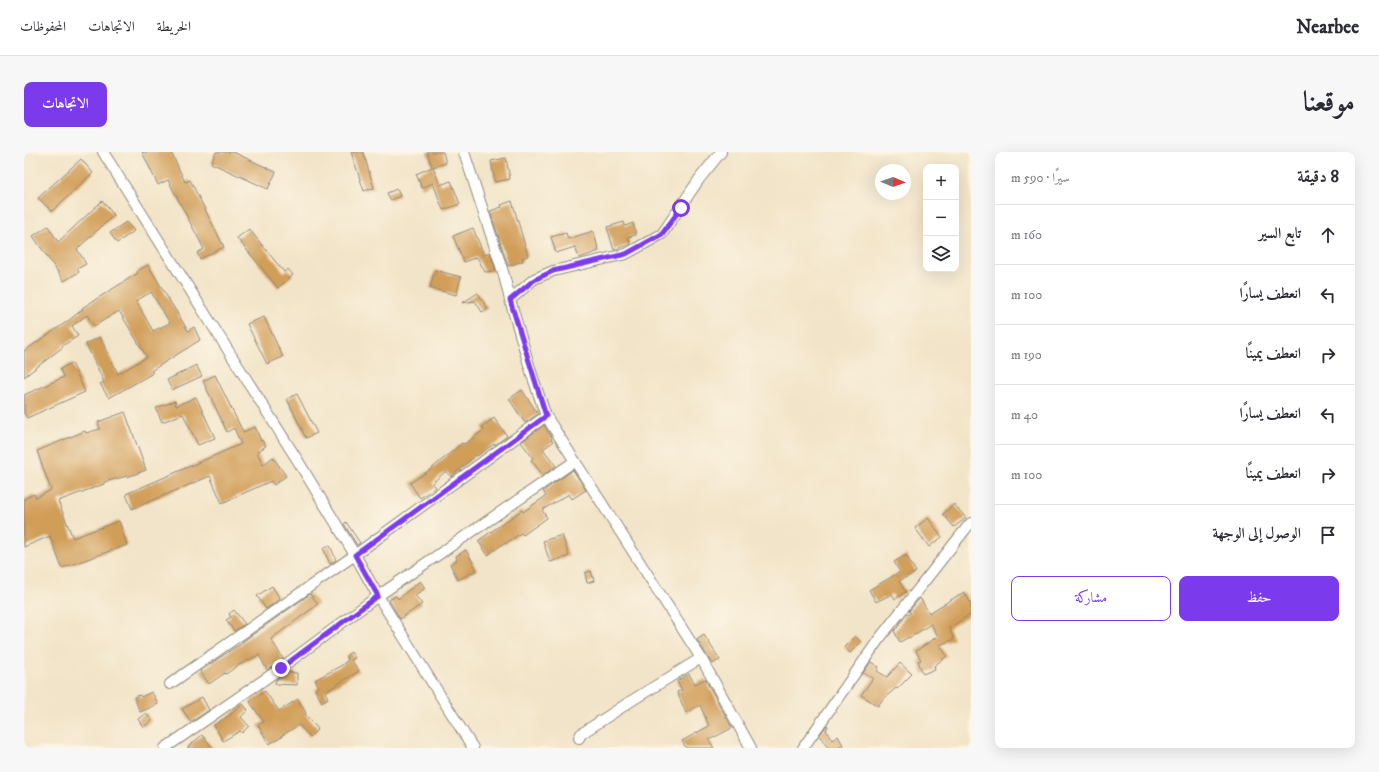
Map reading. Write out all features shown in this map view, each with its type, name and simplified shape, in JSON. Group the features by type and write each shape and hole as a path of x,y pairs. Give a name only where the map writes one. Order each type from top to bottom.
{"street":[{"path":"103,152 298,461 378,596 473,748"},
{"path":"464,152 504,275 510,300 546,416 701,658 751,748"},
{"path":"510,300 534,280 553,271 626,254 662,234 700,178 721,152"},
{"path":"170,684 355,555 546,416"},
{"path":"165,748 281,668 378,596 575,462"},
{"path":"803,748 879,639 971,523"},
{"path":"579,738 586,730 701,658"}],"building":[{"path":"142,152 171,152 185,182 190,180 224,247 200,259 197,253 204,249 168,180 158,185"},
{"path":"216,152 233,152 276,172 268,189 211,163"},
{"path":"351,152 363,152 374,188 364,191"},
{"path":"427,152 443,152 446,163 433,167 440,185 451,181 460,204 443,210 433,183 422,188 416,174 432,167"},
{"path":"506,158 510,179 495,182 491,161"},
{"path":"81,159 93,173 52,211 38,198"},
{"path":"397,189 400,196 390,200 387,193"},
{"path":"102,201 114,215 77,249 86,264 77,269 79,272 64,281 33,236 48,226 58,242"},
{"path":"512,201 528,256 522,258 523,261 508,266 490,211 502,207 501,205"},
{"path":"126,222 134,231 117,243 110,233"},
{"path":"624,222 625,226 633,223 636,235 628,237 630,244 614,250 607,227"},
{"path":"473,228 484,255 490,252 496,271 485,272 477,257 464,262 453,236"},
{"path":"249,229 284,272 288,269 293,275 278,288 237,238"},
{"path":"593,231 599,251 579,258 575,247 556,253 551,237 566,233 568,239"},
{"path":"148,265 188,331 194,327 200,340 151,371 153,373 109,398 100,384 104,382 86,344 100,337 118,374 147,357 119,311 94,326 87,315 72,326 78,336 62,346 63,347 24,377 24,351 68,321 83,309 82,308 138,273 137,271","holes":["151,292 170,323 153,331 136,301"]},
{"path":"435,270 461,277 456,295 430,288"},
{"path":"478,293 488,309 482,312 475,301 462,303"},
{"path":"264,317 283,357 267,364 247,324"},
{"path":"72,363 85,392 27,418 24,413 24,395 64,377 60,369"},
{"path":"196,365 202,376 172,390 167,380"},
{"path":"215,375 243,432 255,427 261,441 262,440 266,446 257,452 263,465 273,457 286,476 274,485 271,481 222,503 210,476 132,509 126,494 241,444 234,428 227,432 203,381"},
{"path":"522,390 538,414 525,423 509,399"},
{"path":"297,394 317,433 306,438 287,399"},
{"path":"196,397 215,438 198,445 183,414 162,422 156,408 175,401 176,406"},
{"path":"125,412 146,470 127,477 104,482 104,484 58,501 73,538 119,521 127,545 62,568 50,536 24,547 24,499 34,494 36,498 51,490 37,451 85,431 86,433 100,429 98,422"},
{"path":"494,418 507,436 495,445 494,444 477,456 476,455 451,477 446,471 432,483 436,487 420,498 410,483 430,470 462,443 466,443 484,430 482,427"},
{"path":"544,425 553,442 543,449 556,466 543,475 531,460 533,458 521,442"},
{"path":"573,470 586,490 572,499 569,494 542,510 547,518 523,535 521,533 505,544 504,543 488,555 478,541 522,510 523,512 546,496 543,491"},
{"path":"954,504 966,518 954,527 943,514"},
{"path":"928,518 942,537 929,547 915,528"},
{"path":"346,522 360,543 357,545 344,524"},
{"path":"562,535 569,556 550,562 543,541"},
{"path":"330,545 336,560 330,564 323,548"},
{"path":"466,550 477,570 458,580 450,564 457,560 456,556"},
{"path":"906,555 916,572 899,581 906,592 895,599 892,594 876,602 869,590 900,572 894,562"},
{"path":"591,571 594,581 587,583 585,573"},
{"path":"420,581 425,588 415,595 422,604 400,619 389,600 396,596 398,599"},
{"path":"272,586 280,599 266,609 257,596"},
{"path":"964,592 971,604 971,614 949,628 954,639 940,645 947,656 934,666 935,669 923,674 918,661 921,660 916,651 938,636 931,624 900,642 894,631 906,616 911,613 909,611 920,598 929,613"},
{"path":"310,594 318,604 271,639 283,659 267,670 259,655 237,666 209,684 200,671 243,643 242,642"},
{"path":"234,610 245,624 234,631 226,620 231,617 229,614"},
{"path":"704,635 720,660 712,664 697,640"},
{"path":"855,636 861,642 850,653 844,647"},
{"path":"351,652 355,658 351,660 359,671 325,692 328,698 322,702 315,690 319,687 315,680 342,665 348,660 346,656"},
{"path":"871,662 879,667 877,671 887,677 900,663 912,674 897,689 896,688 882,700 878,706 861,695 873,678 863,673"},
{"path":"286,672 297,673 297,685 275,684 276,680"},
{"path":"689,674 695,684 705,679 732,728 709,740 714,748 686,748 682,741 709,726 700,705 686,713 677,692 682,690 677,681"},
{"path":"265,691 279,711 298,699 306,713 305,714 318,729 310,737 299,725 269,744 258,725 264,722 250,702"},
{"path":"152,692 158,704 140,712 134,697 140,695 141,697"},
{"path":"202,697 209,710 191,722 182,709"},
{"path":"243,704 248,710 241,717 249,726 242,733 240,731 223,741 214,725 230,715"},
{"path":"146,713 152,721 143,727 138,719"},
{"path":"827,725 826,730 832,740 838,736 843,745 838,748 828,748 819,736"},
{"path":"202,735 213,748 187,748"}],"route":[{"path":"281,668 378,596 355,555 546,416 532,375 510,300 534,280 553,271 626,254 662,234 681,208"}]}
